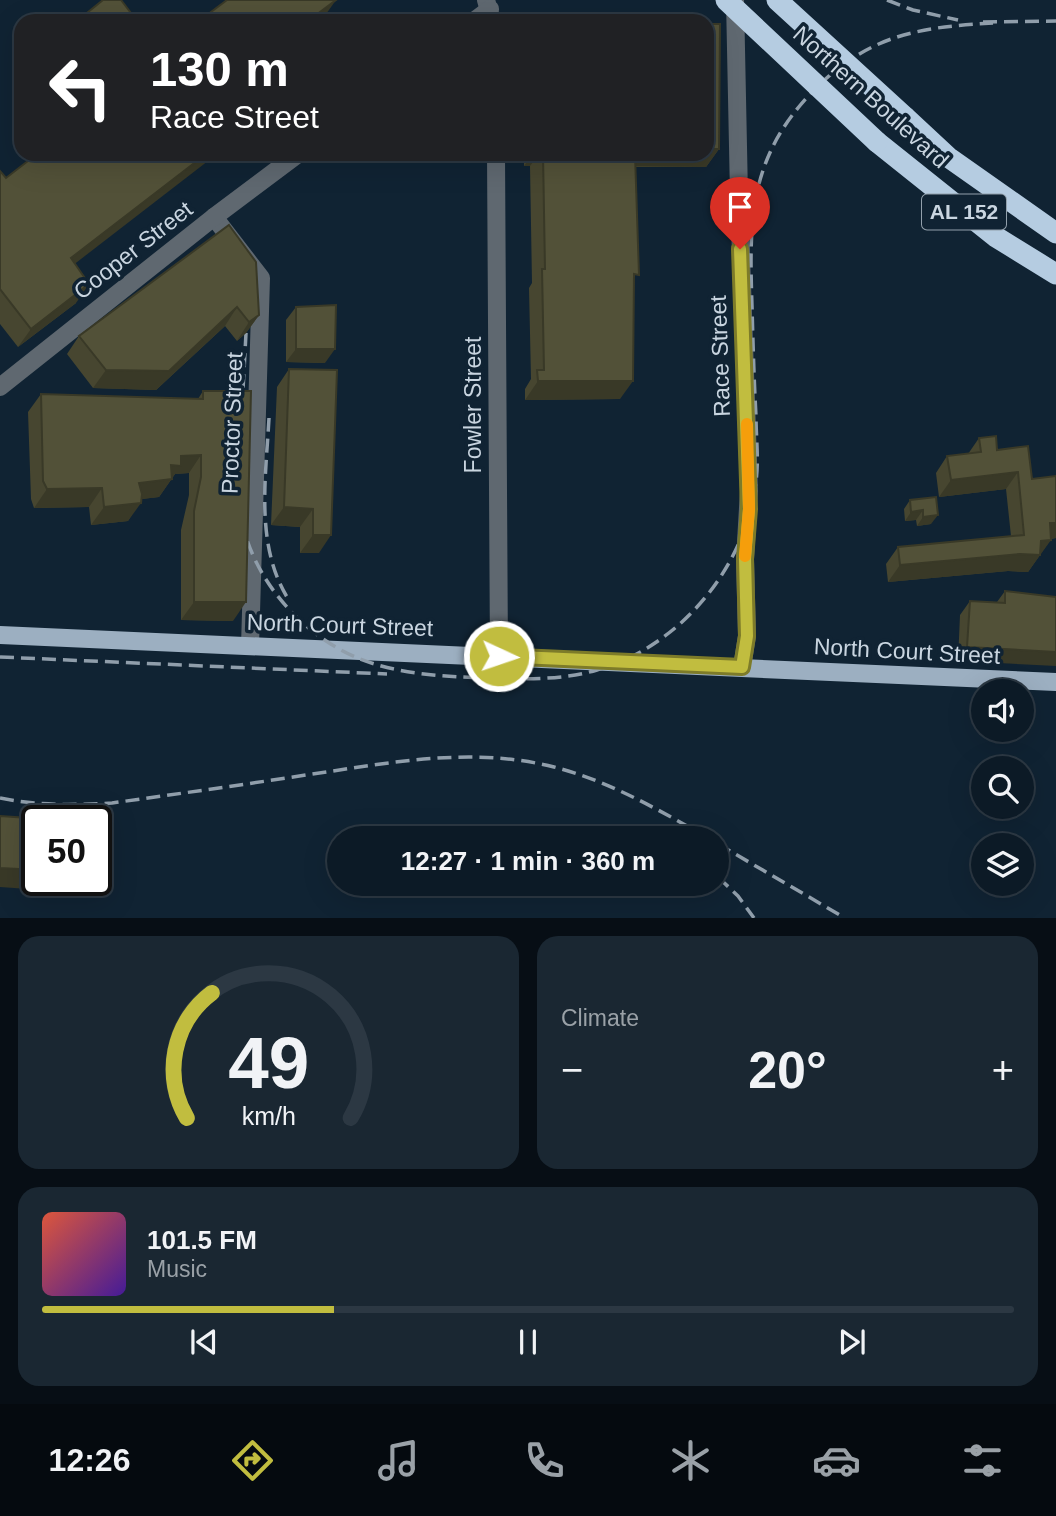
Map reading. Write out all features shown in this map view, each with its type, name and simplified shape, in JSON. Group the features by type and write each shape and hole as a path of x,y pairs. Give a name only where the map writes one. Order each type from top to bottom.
{"highway":[{"name":"Northern Boulevard","path":"726,0 877,142 958,208 1023,255 1056,274"},
{"name":"Northern Boulevard","path":"777,0 948,157 1056,233"},
{"path":"1023,255 1056,284"}],"main road":[{"name":"North Court Street","path":"0,635 1056,682"}],"street":[{"name":"Race Street","path":"735,0 738,195 749,509 745,559 747,636 742,667"},
{"name":"Cooper Street","path":"0,387 289,161"},
{"name":"Fowler Street","path":"496,161 499,656"},
{"name":"Proctor Street","path":"214,217 261,278 250,646"}],"building":[{"path":"103,0 121,0 132,14 86,14"},
{"path":"227,0 336,0 317,14 208,14"},
{"path":"714,24 720,24 719,149 714,149"},
{"path":"28,161 197,161 71,258 89,284 31,329 0,289 0,171 6,178"},
{"path":"543,161 635,161 639,275 634,274 633,381 538,381 537,370 544,370 542,269 545,269"},
{"path":"229,225 256,262 259,315 249,322 237,307 169,371 106,370 79,336"},
{"path":"336,305 335,349 296,349 296,307"},
{"path":"289,369 337,370 331,535 313,535 313,509 284,507"},
{"path":"203,391 251,391 246,602 194,602 194,511 201,477 201,455 181,456 181,466 171,465 172,479 139,483 141,503 104,507 102,488 47,489 43,481 41,394 203,399"},
{"path":"996,436 997,450 1028,446 1032,479 1056,476 1056,523 1050,523 1051,540 1041,541 1040,555 1020,554 900,565 898,547 1024,535 1018,472 951,480 947,456 981,452 979,438"},
{"path":"936,497 938,515 923,517 923,510 911,512 910,500"},
{"path":"1005,591 1056,597 1056,652 967,647 970,601 1005,603"},
{"path":"0,816 21,817 21,869 0,868"}],"railway":[{"path":"887,0 913,10 958,20"},
{"path":"983,22 1056,21"},
{"path":"242,521 257,565 284,604 319,636 339,649 375,664 404,671 450,676 554,678 597,670 628,659 656,642 682,622 704,599 739,543 750,513 757,465 751,274 753,216 765,164 777,139 793,114 815,89 855,56 876,45 918,31 993,23"},
{"path":"242,409 246,333"},
{"path":"269,418 265,486 266,532 270,555 287,597"},
{"path":"0,657 387,674"},
{"path":"0,798 56,804 112,803 399,762 461,757 492,758 523,761 574,773 614,788 686,826"},
{"path":"729,850 845,918"},
{"path":"729,887 754,918"}],"slow traffic":[{"path":"745,556 749,509 747,424"}],"route":[{"path":"499,656 742,667 747,636 745,559 749,509 740,249"}]}
